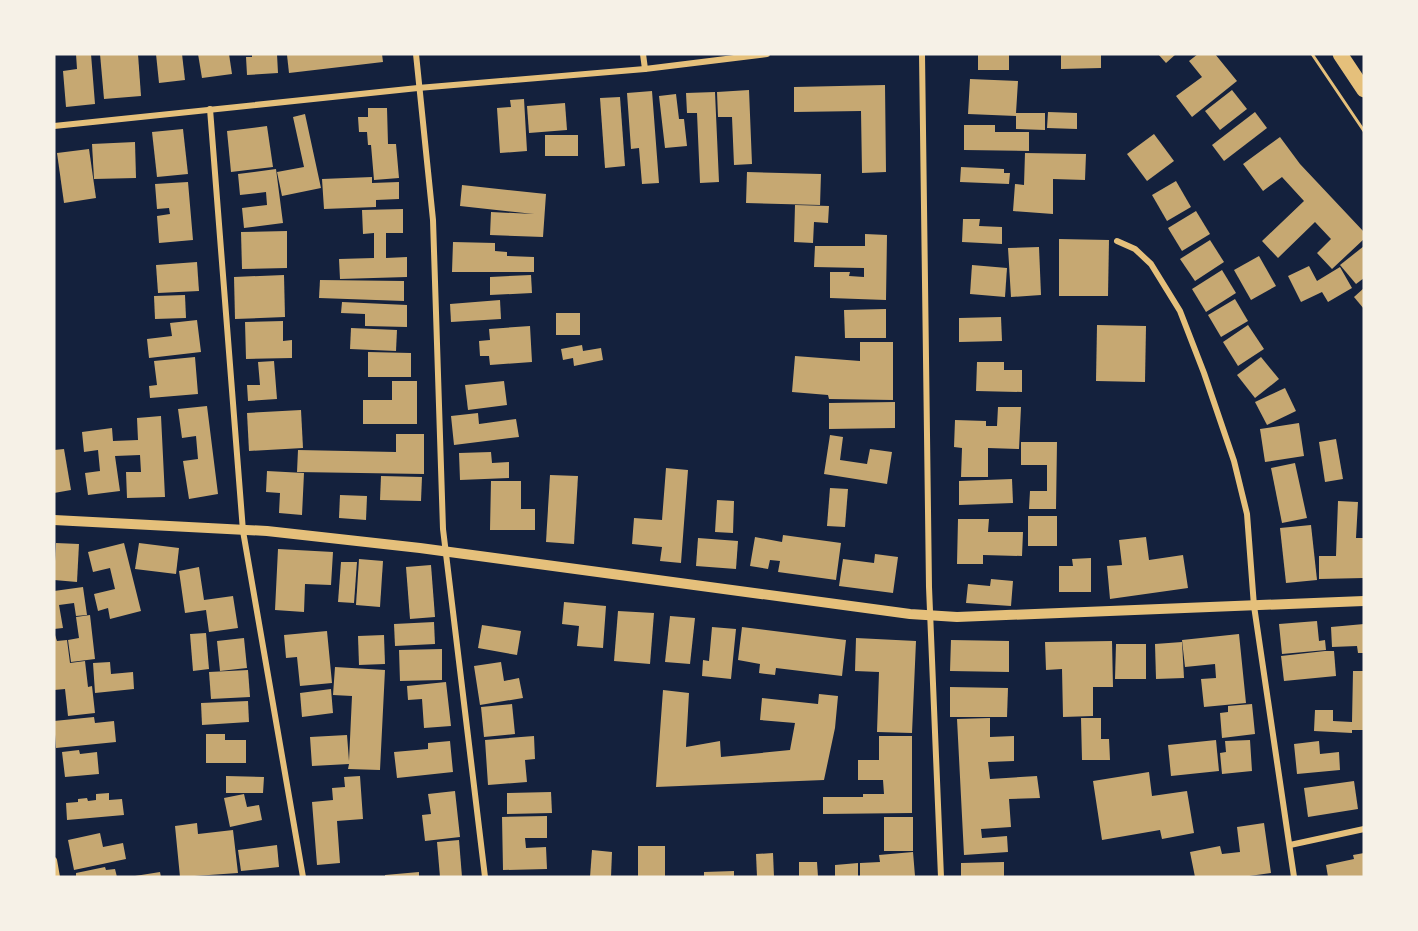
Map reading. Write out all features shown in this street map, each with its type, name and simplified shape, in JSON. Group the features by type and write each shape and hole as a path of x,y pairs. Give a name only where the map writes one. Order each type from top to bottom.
{"main road":[{"path":"1340,54 1364,90"}],"street":[{"path":"416,54 433,220 446,551 485,877"},
{"path":"643,54 645,69"},
{"path":"54,126 418,88 645,69 767,54"},
{"path":"922,54 931,615 941,877"},
{"path":"210,109 243,531 303,877"},
{"path":"1117,241 1135,249 1151,264 1180,311 1234,461 1247,514 1254,606 1294,877"},
{"path":"54,520 267,531 446,551 957,617 1364,601"},
{"path":"1290,845 1364,829"},
{"path":"54,860 57,877"}],"path":[{"path":"1312,54 1364,131"}],"building":[{"path":"76,54 91,54 95,104 66,107 63,71 77,69"},
{"path":"100,54 138,54 141,96 104,99"},
{"path":"156,54 182,54 185,80 159,83"},
{"path":"198,54 229,54 232,74 202,78"},
{"path":"252,54 277,54 278,73 247,75 246,57 252,57"},
{"path":"382,54 383,62 289,73 287,55"},
{"path":"978,54 1009,54 1009,70 978,70"},
{"path":"1061,54 1101,54 1101,68 1061,69"},
{"path":"1158,54 1176,54 1166,63"},
{"path":"1198,54 1215,54 1237,81 1192,117 1176,96 1202,77 1189,61"},
{"path":"970,79 1018,81 1016,113 1045,113 1045,130 1016,129 1016,116 968,114"},
{"path":"885,85 886,172 862,173 861,111 794,112 794,87"},
{"path":"749,90 752,164 734,165 732,117 718,117 717,92"},
{"path":"1232,90 1247,109 1220,130 1205,111"},
{"path":"652,91 659,183 642,184 639,148 631,149 627,93"},
{"path":"715,92 719,182 700,183 697,113 687,113 686,93"},
{"path":"676,94 679,119 684,119 687,146 665,148 659,96"},
{"path":"620,97 625,166 605,168 600,98"},
{"path":"524,99 527,151 500,153 497,108 511,107 510,100"},
{"path":"565,103 567,130 529,133 527,106"},
{"path":"368,108 387,108 388,144 396,144 399,178 374,180 371,145 368,145 367,132 359,132 358,117 368,117"},
{"path":"1048,112 1077,113 1077,129 1047,128"},
{"path":"1255,112 1267,128 1224,161 1212,145"},
{"path":"305,114 321,188 282,196 277,172 304,167 293,117"},
{"path":"964,125 995,125 995,132 1029,132 1029,151 964,150"},
{"path":"267,126 273,167 231,172 227,131"},
{"path":"183,129 188,174 157,177 152,132"},
{"path":"1154,134 1174,161 1147,181 1127,154"},
{"path":"545,135 578,135 578,156 545,156"},
{"path":"1280,137 1300,164 1364,232 1364,239 1332,269 1317,253 1331,239 1315,222 1278,258 1262,241 1304,201 1282,177 1263,191 1243,164"},
{"path":"135,142 136,178 94,179 92,144"},
{"path":"89,149 96,198 64,203 57,153"},
{"path":"1025,153 1086,154 1085,180 1053,179 1053,214 1013,211 1015,184 1024,185"},
{"path":"961,167 1004,169 1004,173 1010,173 1009,184 960,182"},
{"path":"276,169 283,223 244,228 242,208 267,205 266,192 240,195 238,174"},
{"path":"747,172 821,174 820,205 746,203"},
{"path":"372,177 372,183 399,182 399,199 376,200 376,207 324,209 322,179"},
{"path":"1176,181 1191,207 1167,221 1152,195"},
{"path":"188,182 193,240 159,243 157,216 170,214 169,208 157,209 155,184"},
{"path":"462,185 546,194 543,237 490,235 491,212 534,214 460,206"},
{"path":"795,205 829,206 828,223 814,222 813,243 794,242"},
{"path":"403,209 403,233 386,233 386,258 407,257 407,277 340,279 339,259 374,258 374,233 363,234 362,210"},
{"path":"1196,211 1210,234 1182,251 1168,228"},
{"path":"963,219 980,219 979,226 1002,227 1002,244 962,242"},
{"path":"287,231 287,268 242,269 241,232"},
{"path":"865,234 887,235 886,300 830,298 830,272 850,272 849,276 864,277 864,268 814,267 815,246 865,246"},
{"path":"1059,239 1109,240 1108,296 1059,296"},
{"path":"1210,240 1224,262 1195,281 1180,259"},
{"path":"453,242 495,243 495,251 507,252 507,256 534,257 534,272 452,272"},
{"path":"1364,246 1364,278 1356,284 1340,265"},
{"path":"1039,247 1041,295 1011,297 1008,248"},
{"path":"1259,256 1276,286 1251,300 1234,270"},
{"path":"197,262 199,291 158,293 156,265"},
{"path":"972,265 1007,268 1005,297 970,294"},
{"path":"1309,266 1317,281 1340,267 1352,288 1328,302 1322,292 1301,302 1288,276"},
{"path":"1222,270 1236,293 1206,312 1192,289"},
{"path":"284,275 285,317 235,319 234,277"},
{"path":"531,275 532,293 490,295 490,277"},
{"path":"320,280 404,281 404,301 319,298"},
{"path":"1364,288 1364,309 1354,297"},
{"path":"185,295 186,318 155,319 154,296"},
{"path":"1235,299 1248,321 1221,337 1208,315"},
{"path":"500,300 501,319 451,322 450,304"},
{"path":"342,302 407,305 407,327 365,326 365,314 341,313"},
{"path":"886,309 886,338 845,338 844,310"},
{"path":"556,313 580,313 580,335 556,335"},
{"path":"1001,317 1002,341 959,342 959,318"},
{"path":"197,320 201,352 149,358 147,339 172,336 170,323"},
{"path":"283,321 283,341 292,340 292,358 246,359 245,322"},
{"path":"1097,325 1146,326 1145,382 1096,381"},
{"path":"1248,325 1264,349 1238,366 1223,342"},
{"path":"530,326 532,362 490,365 489,356 480,356 479,341 490,340 489,329"},
{"path":"351,328 397,330 396,351 350,349"},
{"path":"860,342 893,342 893,400 829,399 828,395 792,392 795,356 860,361"},
{"path":"582,345 583,351 601,348 603,360 574,366 573,358 563,360 561,349"},
{"path":"368,352 411,353 411,377 368,377"},
{"path":"195,357 198,394 150,398 149,386 157,385 154,361"},
{"path":"1261,357 1279,379 1255,398 1237,375"},
{"path":"274,361 277,399 248,401 247,385 260,385 258,362"},
{"path":"977,362 1004,362 1004,370 1022,370 1022,392 976,391"},
{"path":"392,381 417,381 417,424 363,424 363,400 392,400"},
{"path":"504,381 507,405 468,410 465,385"},
{"path":"1285,388 1296,411 1267,425 1255,402"},
{"path":"895,402 895,428 829,429 829,403"},
{"path":"207,406 218,494 189,499 183,461 198,459 196,436 182,438 178,409"},
{"path":"998,407 1021,407 1019,449 988,448 988,477 961,477 962,448 954,447 955,420 986,421 986,426 997,426"},
{"path":"301,410 303,448 249,451 247,413"},
{"path":"478,413 479,424 516,419 519,437 454,445 451,416"},
{"path":"161,416 165,497 127,498 126,472 141,472 140,455 115,456 120,491 88,495 85,473 100,471 98,450 84,452 82,432 112,428 113,441 138,440 137,418"},
{"path":"1299,423 1304,456 1265,462 1260,429"},
{"path":"396,434 424,434 424,474 297,472 298,450 396,452"},
{"path":"830,435 843,437 840,460 867,464 870,449 892,452 887,484 824,474"},
{"path":"1336,439 1343,479 1325,482 1319,442"},
{"path":"1021,442 1057,442 1056,509 1029,509 1030,491 1047,491 1047,465 1021,465"},
{"path":"64,449 71,490 54,493 54,450"},
{"path":"491,452 492,463 509,462 509,478 460,480 459,453"},
{"path":"1295,463 1307,518 1282,523 1271,468"},
{"path":"666,468 688,470 681,563 660,561 662,547 632,544 634,518 662,520"},
{"path":"267,471 304,473 302,515 279,513 280,493 266,492"},
{"path":"550,475 578,476 574,544 546,542"},
{"path":"381,476 422,477 421,501 380,500"},
{"path":"1012,479 1013,503 959,505 959,481"},
{"path":"491,481 521,481 521,509 535,509 535,530 490,530"},
{"path":"830,488 848,489 845,527 827,526"},
{"path":"340,495 367,496 366,520 339,518"},
{"path":"717,500 734,501 733,533 715,532"},
{"path":"1338,501 1358,502 1356,538 1364,538 1364,578 1319,579 1319,556 1336,556"},
{"path":"1028,516 1057,516 1057,546 1028,546"},
{"path":"958,519 989,519 988,532 1023,532 1022,556 983,555 983,564 957,564"},
{"path":"1311,525 1317,580 1286,583 1280,528"},
{"path":"783,535 841,543 836,580 778,572 780,561 770,560 768,569 750,566 755,537 782,542"},
{"path":"1146,537 1149,560 1183,555 1188,588 1110,599 1107,566 1122,565 1119,540"},
{"path":"698,538 738,541 736,569 696,566"},
{"path":"56,543 79,544 77,582 54,580"},
{"path":"124,543 141,611 110,619 108,608 98,611 94,594 115,589 110,568 93,572 88,552"},
{"path":"139,543 179,548 176,574 135,569"},
{"path":"278,549 333,552 331,585 305,584 304,612 275,610"},
{"path":"875,554 898,557 893,593 839,586 843,559 874,563"},
{"path":"1091,558 1091,592 1059,592 1059,566 1073,566 1072,559"},
{"path":"359,559 383,561 380,607 356,605"},
{"path":"341,562 357,562 354,603 338,602"},
{"path":"431,565 435,617 410,619 406,567"},
{"path":"199,567 204,600 233,596 238,628 209,632 206,610 185,613 179,571"},
{"path":"991,579 1013,581 1011,606 966,603 968,584 990,586"},
{"path":"83,587 87,615 76,616 74,603 59,605 63,628 54,629 54,591"},
{"path":"564,602 606,606 603,648 577,646 579,626 562,624"},
{"path":"618,611 654,613 650,664 614,661"},
{"path":"90,615 95,659 71,662 68,640 79,638 76,617"},
{"path":"670,616 695,618 690,664 665,662"},
{"path":"1317,621 1319,641 1325,640 1326,650 1282,654 1279,624"},
{"path":"434,622 435,644 395,646 394,624"},
{"path":"1364,624 1364,653 1358,653 1357,646 1332,647 1331,627"},
{"path":"482,625 521,631 517,655 478,648"},
{"path":"712,627 736,629 731,679 702,676 703,660 709,661"},
{"path":"742,627 846,640 842,676 776,668 775,675 759,673 760,664 738,660"},
{"path":"327,631 332,683 300,686 297,657 286,658 284,635"},
{"path":"54,632 57,641 67,640 70,663 85,661 88,687 92,686 95,713 68,716 65,689 54,690"},
{"path":"206,633 209,669 193,671 190,634"},
{"path":"1239,634 1246,703 1204,707 1201,679 1216,678 1215,664 1185,667 1182,640"},
{"path":"384,635 385,664 359,665 358,636"},
{"path":"244,638 247,668 220,671 217,641"},
{"path":"856,638 916,641 912,733 877,732 879,672 855,671"},
{"path":"951,640 1009,641 1009,672 950,671"},
{"path":"1112,641 1113,687 1093,687 1093,716 1063,717 1062,669 1046,670 1045,642"},
{"path":"1182,642 1184,678 1156,679 1155,644"},
{"path":"1116,644 1146,644 1146,679 1115,679"},
{"path":"442,649 442,680 400,681 399,650"},
{"path":"1334,651 1336,676 1284,681 1281,656"},
{"path":"110,662 111,674 133,672 134,689 95,693 93,663"},
{"path":"501,662 504,681 519,678 523,698 480,705 474,666"},
{"path":"335,667 385,670 380,770 348,769 349,764 312,766 310,737 347,735 349,761 352,696 333,695"},
{"path":"248,670 250,697 211,699 209,672"},
{"path":"1353,671 1364,671 1364,730 1352,730 1352,733 1314,731 1315,710 1333,710 1333,721 1352,722"},
{"path":"446,682 451,726 424,728 422,699 408,700 407,686"},
{"path":"950,687 1008,688 1007,717 950,717"},
{"path":"331,689 333,713 302,717 300,693"},
{"path":"663,690 689,693 686,747 720,741 721,757 790,750 795,723 760,720 762,698 818,704 819,694 838,696 835,728 824,780 656,787"},
{"path":"248,701 249,722 202,725 201,703"},
{"path":"512,704 515,734 484,737 481,707"},
{"path":"1252,704 1255,734 1222,738 1220,713 1228,712 1228,706"},
{"path":"94,717 95,723 114,721 116,742 56,748 54,721"},
{"path":"990,718 990,737 1014,736 1014,761 988,762 990,779 1037,776 1040,798 1009,799 1011,827 981,829 982,838 1007,836 1008,852 964,855 957,719"},
{"path":"1081,718 1101,718 1101,739 1109,739 1110,760 1082,760"},
{"path":"206,734 225,734 225,740 246,740 246,763 206,763"},
{"path":"534,736 535,759 525,760 527,782 488,785 485,740"},
{"path":"879,736 912,736 912,813 823,814 823,797 863,797 863,794 884,794 883,780 858,780 858,760 879,760"},
{"path":"1216,740 1219,771 1171,776 1168,745"},
{"path":"1250,740 1252,771 1222,774 1220,753 1226,752 1225,741"},
{"path":"450,741 453,772 397,778 394,752 428,749 428,743"},
{"path":"1319,741 1320,754 1339,752 1340,770 1297,774 1294,744"},
{"path":"79,750 80,754 97,752 99,774 65,777 62,752"},
{"path":"1149,772 1152,796 1187,791 1194,833 1162,839 1160,830 1102,840 1093,781"},
{"path":"226,776 264,777 263,793 226,793"},
{"path":"360,776 363,819 337,821 340,863 317,865 312,802 333,800 332,788 345,787 344,777"},
{"path":"1354,781 1358,809 1308,817 1304,788"},
{"path":"455,791 460,837 425,841 422,815 431,814 428,794"},
{"path":"551,792 552,813 507,814 507,793"},
{"path":"109,793 109,800 122,799 124,815 67,820 66,803 78,802 78,799 87,798 88,801 96,800 96,794"},
{"path":"244,794 247,807 259,805 262,820 230,827 224,798"},
{"path":"547,816 547,838 525,838 526,848 546,847 547,869 503,870 502,817"},
{"path":"884,817 913,817 913,851 884,851"},
{"path":"197,823 198,834 233,830 238,873 180,877 175,826"},
{"path":"1264,823 1271,873 1242,877 1195,877 1190,852 1220,846 1222,854 1240,852 1237,827"},
{"path":"100,833 103,847 123,843 126,859 74,870 68,840"},
{"path":"459,840 462,877 440,877 437,842"},
{"path":"277,845 279,867 241,871 238,850"},
{"path":"638,846 665,846 665,877 638,877"},
{"path":"592,850 612,852 611,877 590,877"},
{"path":"913,852 915,876 860,877 860,863 880,862 879,855"},
{"path":"773,853 774,877 757,877 756,854"},
{"path":"1364,853 1364,877 1328,877 1326,865 1354,859 1353,855"},
{"path":"799,862 817,862 818,877 799,877"},
{"path":"1004,862 1004,877 961,877 961,863"},
{"path":"858,863 858,877 835,877 835,865"},
{"path":"105,867 106,870 115,869 117,877 76,877 76,873"},
{"path":"734,871 734,877 704,877 704,872"},
{"path":"160,872 161,877 135,877 135,876"},
{"path":"419,872 419,877 385,877 385,875"}]}
